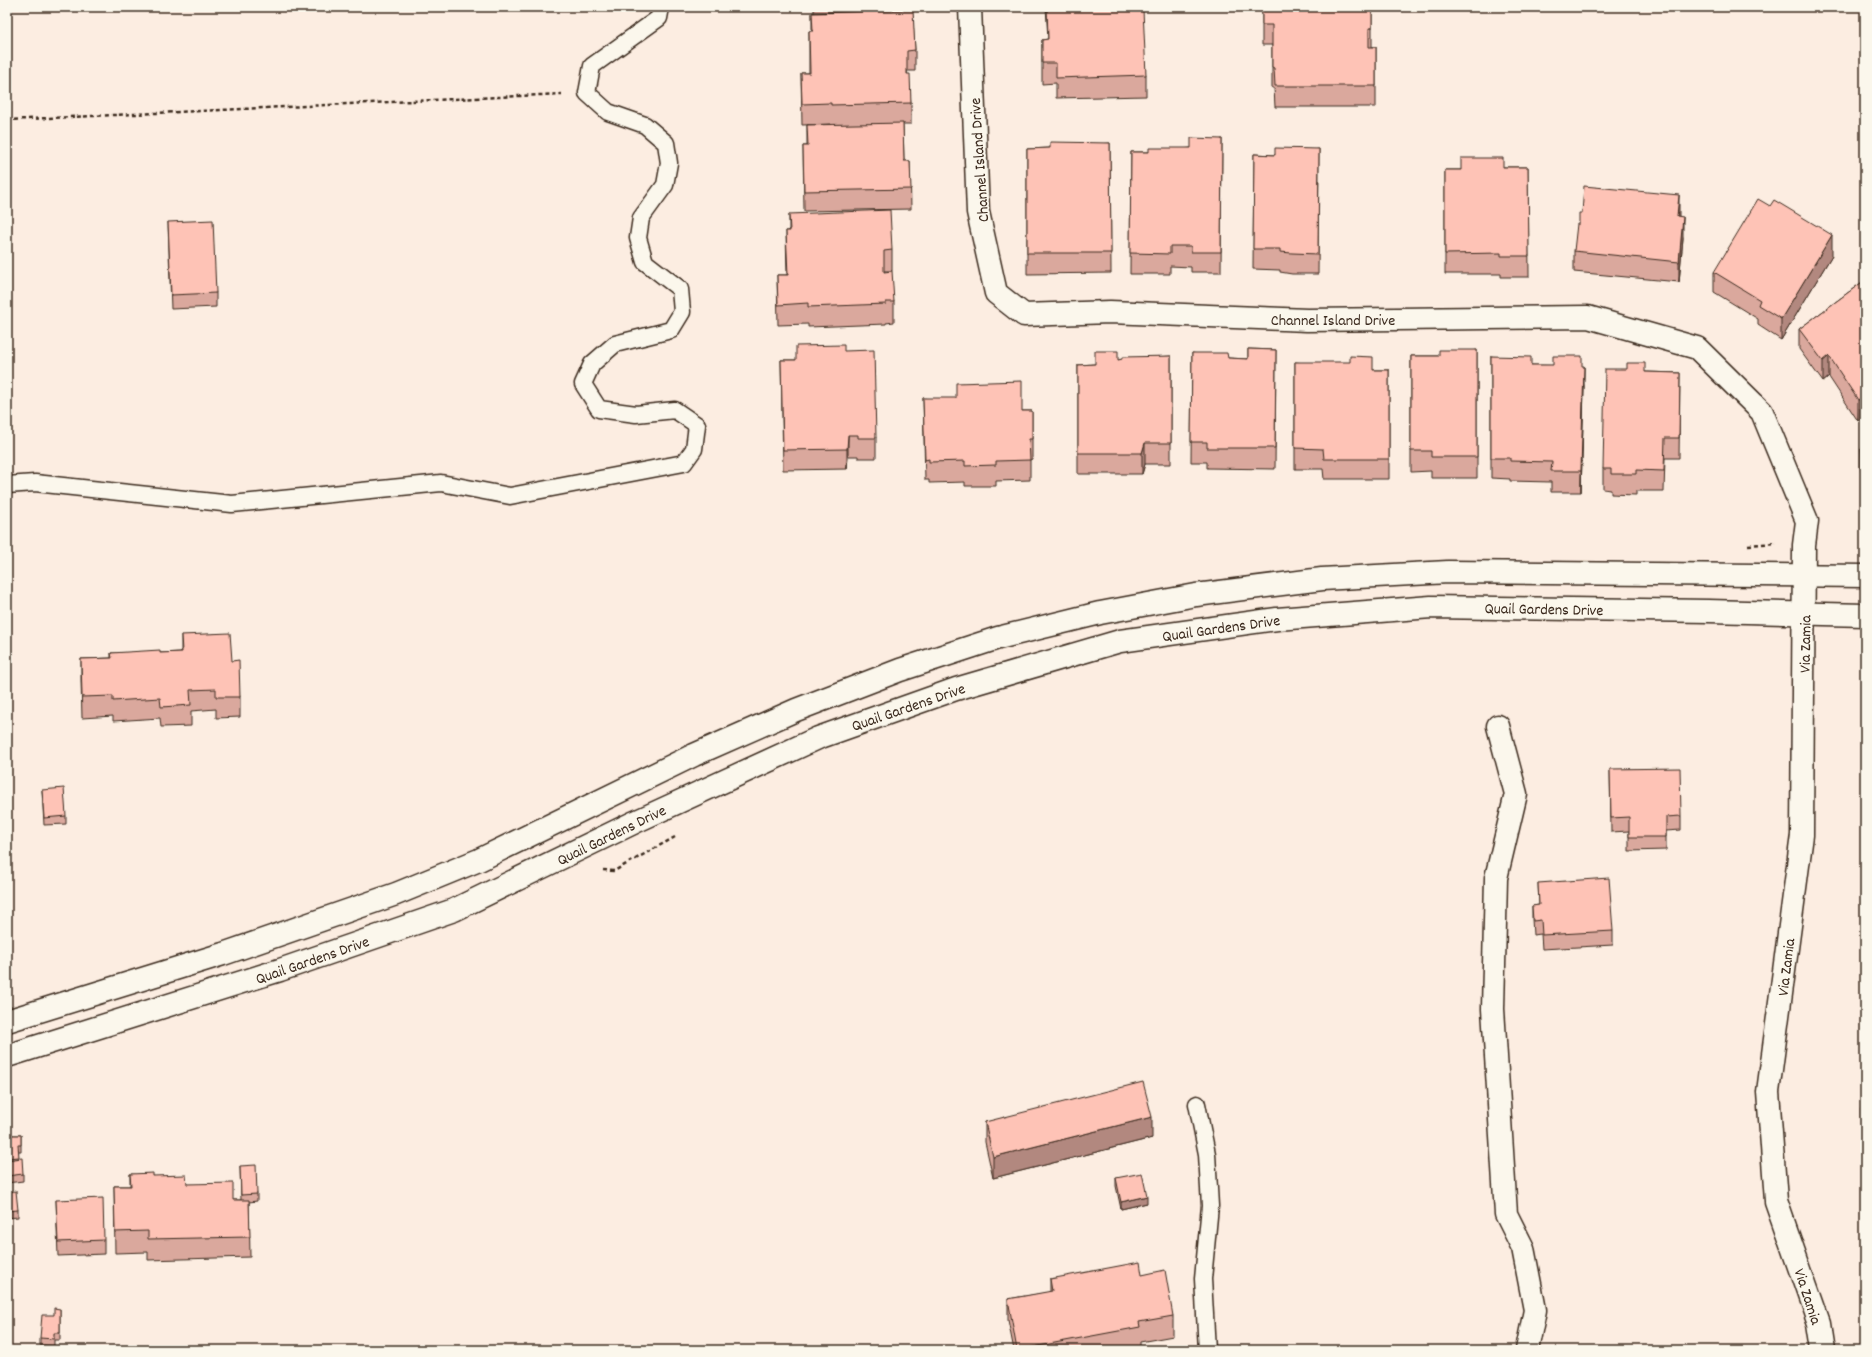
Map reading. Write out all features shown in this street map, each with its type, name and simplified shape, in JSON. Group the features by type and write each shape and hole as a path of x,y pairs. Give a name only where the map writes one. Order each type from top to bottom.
{"main road":[{"name":"Channel Island Drive","path":"970,7 978,212 996,293 1024,315 1110,312 1307,320 1588,317 1697,348 1762,412 1806,521 1804,576"},
{"name":"Quail Gardens Drive","path":"7,1021 223,954 396,894 479,860 694,756 796,710 900,670 998,638 1100,613 1196,595 1322,579 1448,572 1865,576"},
{"name":"Via Zamia","path":"1804,576 1802,835 1768,1092 1776,1201 1819,1324 1823,1350"},
{"name":"Quail Gardens Drive","path":"7,1056 280,970 454,910 635,822 818,738 956,689 1120,642 1277,619 1431,607 1709,610 1865,615"},
{"path":"1498,726 1516,794 1496,878 1492,1009 1506,1214 1524,1248 1535,1310 1527,1350"}],"lane":[{"path":"7,485 35,483 232,504 441,483 510,496 684,463 694,449 697,425 675,410 636,414 599,409 583,384 592,364 615,344 671,330 682,312 680,289 645,262 638,238 641,218 665,185 669,163 666,143 645,125 608,112 587,93 592,66 659,18 661,7"},
{"path":"1196,1104 1207,1154 1210,1206 1203,1279 1207,1350"}],"path":[{"path":"7,120 587,93"},
{"path":"598,869 614,871 678,835"}],"building":[{"path":"1047,7 1128,7 1128,10 1143,10 1146,75 1056,78 1056,63 1042,63 1042,40 1048,39"},
{"path":"1262,7 1372,7 1372,28 1369,28 1369,47 1376,47 1376,86 1275,86 1274,68 1272,67 1272,25 1262,25"},
{"path":"913,10 915,50 907,51 907,74 910,74 911,103 831,105 831,103 802,104 801,73 810,73 809,31 813,31 812,13"},
{"path":"903,123 904,161 910,161 911,189 804,191 803,146 808,146 807,125"},
{"path":"1191,138 1222,139 1221,252 1191,252 1191,246 1170,246 1170,254 1130,253 1131,152 1149,152 1149,148 1191,148"},
{"path":"1050,142 1110,143 1111,253 1027,253 1027,149 1050,148"},
{"path":"1275,148 1319,149 1318,254 1280,252 1280,249 1253,249 1254,154 1275,155"},
{"path":"1461,158 1503,158 1503,167 1528,167 1529,256 1501,256 1501,253 1445,254 1445,170 1461,170"},
{"path":"1584,186 1679,195 1677,216 1683,217 1679,262 1574,251 1577,224 1579,224 1579,213 1582,213"},
{"path":"1758,199 1770,206 1774,200 1832,235 1781,319 1758,305 1760,300 1714,272"},
{"path":"890,210 892,250 884,251 884,272 892,271 894,302 886,302 886,304 808,307 808,303 778,305 777,275 788,275 786,231 790,231 789,214"},
{"path":"213,220 216,293 171,295 168,222"},
{"path":"1865,280 1865,395 1858,400 1829,356 1823,361 1799,329"},
{"path":"844,345 844,351 874,350 876,438 858,438 858,435 848,435 847,449 783,450 781,360 796,360 796,346"},
{"path":"1248,349 1276,350 1275,448 1207,448 1207,442 1191,442 1192,353 1227,353 1228,358 1248,359"},
{"path":"1439,350 1477,350 1477,457 1431,457 1431,451 1411,451 1411,356 1439,356"},
{"path":"1095,351 1118,351 1118,360 1122,359 1122,357 1171,356 1171,443 1145,443 1142,453 1078,453 1078,365 1095,364"},
{"path":"1350,356 1373,357 1373,370 1389,370 1389,459 1324,459 1323,449 1295,448 1295,362 1350,362"},
{"path":"1491,356 1531,357 1531,365 1553,365 1553,356 1582,356 1582,366 1584,366 1581,471 1551,471 1552,462 1510,461 1510,458 1491,458"},
{"path":"1627,363 1645,363 1645,372 1680,373 1679,438 1665,438 1664,471 1636,470 1636,474 1611,474 1611,469 1603,469 1605,369 1627,369"},
{"path":"1022,381 1022,411 1032,411 1032,439 1029,439 1030,460 996,461 996,465 965,466 965,461 929,462 929,459 925,460 923,398 956,398 956,383"},
{"path":"1863,418 1865,418 1865,434"},
{"path":"1865,448 1865,475 1861,449"},
{"path":"230,633 232,661 239,660 240,697 216,697 216,689 190,690 191,705 161,707 160,698 113,701 113,696 82,697 81,659 112,658 111,653 160,650 160,653 182,652 181,635"},
{"path":"1680,768 1681,816 1666,817 1666,837 1629,837 1629,817 1611,818 1610,769"},
{"path":"64,788 66,816 44,818 42,790"},
{"path":"1609,878 1613,931 1542,935 1541,920 1533,921 1532,906 1539,905 1538,883"},
{"path":"1143,1082 1152,1117 993,1157 985,1122"},
{"path":"1865,1095 1865,1111 1861,1110"},
{"path":"7,1135 21,1135 21,1145 18,1145 19,1157 7,1158"},
{"path":"22,1158 23,1174 7,1176 7,1160"},
{"path":"256,1165 257,1194 241,1195 240,1166"},
{"path":"153,1173 153,1176 186,1175 187,1184 233,1183 233,1200 249,1200 250,1237 148,1239 148,1231 115,1232 114,1186 131,1186 130,1174"},
{"path":"1142,1173 1147,1196 1121,1202 1116,1178"},
{"path":"16,1191 18,1210 7,1211 7,1192"},
{"path":"103,1198 104,1240 58,1242 56,1200"},
{"path":"1140,1262 1142,1275 1165,1270 1173,1316 1139,1322 1140,1327 1017,1350 1008,1299 1052,1291 1050,1279"},
{"path":"54,1308 60,1309 60,1333 54,1333 54,1339 40,1338 42,1315 54,1315"}]}
